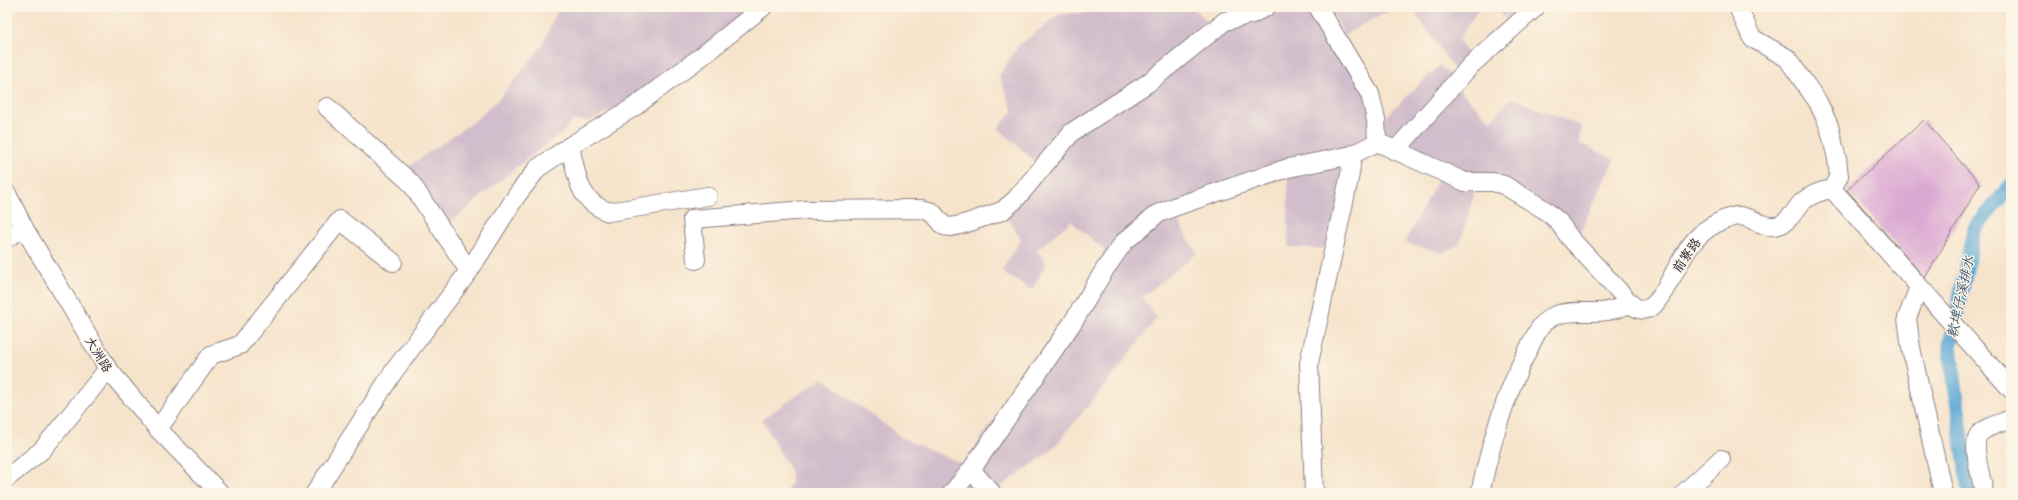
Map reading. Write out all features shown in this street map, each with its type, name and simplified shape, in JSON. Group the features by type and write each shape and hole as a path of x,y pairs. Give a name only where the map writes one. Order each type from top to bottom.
{"street":[{"path":"315,493 394,371 469,272 517,195 538,168 570,146 634,107 702,56 762,7"},
{"path":"696,260 692,219 806,210 921,209 932,212 944,226 951,227 1002,211 1015,200 1072,132 1148,83 1225,21 1252,14 1266,7"},
{"path":"1318,7 1370,94 1376,120 1377,142"},
{"path":"1395,151 1471,65 1536,7"},
{"path":"1738,7 1752,38 1787,58 1818,102 1829,126 1837,159 1839,176 1832,188 2011,389"},
{"path":"327,107 410,183 469,272"},
{"path":"1377,142 1465,182 1493,182 1504,185 1545,210 1558,221 1570,238 1630,304 1607,312 1563,313 1549,318 1540,327 1505,401 1494,436 1480,493"},
{"path":"952,493 971,470 1074,322 1105,269 1124,242 1157,214 1288,168 1352,155 1377,142"},
{"path":"570,146 580,188 589,201 602,210 609,212 708,196"},
{"path":"1314,493 1309,363 1350,174 1352,155"},
{"name":"前寮路","path":"1630,304 1639,310 1644,310 1653,306 1687,249 1694,240 1713,225 1738,216 1769,227 1780,225 1793,215 1808,197 1832,188"},
{"name":"大洲路","path":"7,194 24,228 108,369 158,429 220,493"},
{"path":"158,429 211,356 240,344 340,220 393,262"},
{"path":"7,238 24,228"},
{"path":"1923,290 1907,318 1911,348 1944,493"},
{"path":"7,478 42,450 108,369"},
{"path":"1984,493 1975,446 1976,438 1984,429 2011,419"},
{"path":"1684,493 1721,458"},
{"path":"971,470 992,493"}],"shaded area":[{"path":"559,7 756,7 652,89 590,121 573,120 562,133 513,170 446,226 406,168 473,122 500,98 541,47"},
{"path":"1102,7 1192,7 1209,22 1266,7 1313,7 1383,119 1440,65 1458,83 1460,91 1491,121 1511,98 1581,126 1579,143 1614,159 1572,249 1520,197 1476,187 1460,244 1443,253 1404,243 1440,176 1388,158 1366,157 1348,165 1334,249 1288,247 1288,177 1174,214 1197,253 1142,297 1157,318 1111,378 1050,452 1000,487 996,493 785,493 791,483 791,472 762,419 823,378 904,439 963,464 1095,276 1104,250 1071,221 1037,250 1046,264 1032,290 1001,272 1021,239 1005,214 1040,166 998,128 1013,111 999,76 1019,45 1060,14 1103,11"},
{"path":"1329,7 1396,7 1344,35"},
{"path":"1411,7 1480,7 1458,40 1478,64 1459,76"},
{"path":"1492,7 1536,7 1515,28"}],"building":[{"path":"1924,120 1980,184 1925,278 1847,190"}],"waterway":[{"name":"軟埤仔溪排水","path":"1969,493 1950,346 1974,230 2011,185"}]}
